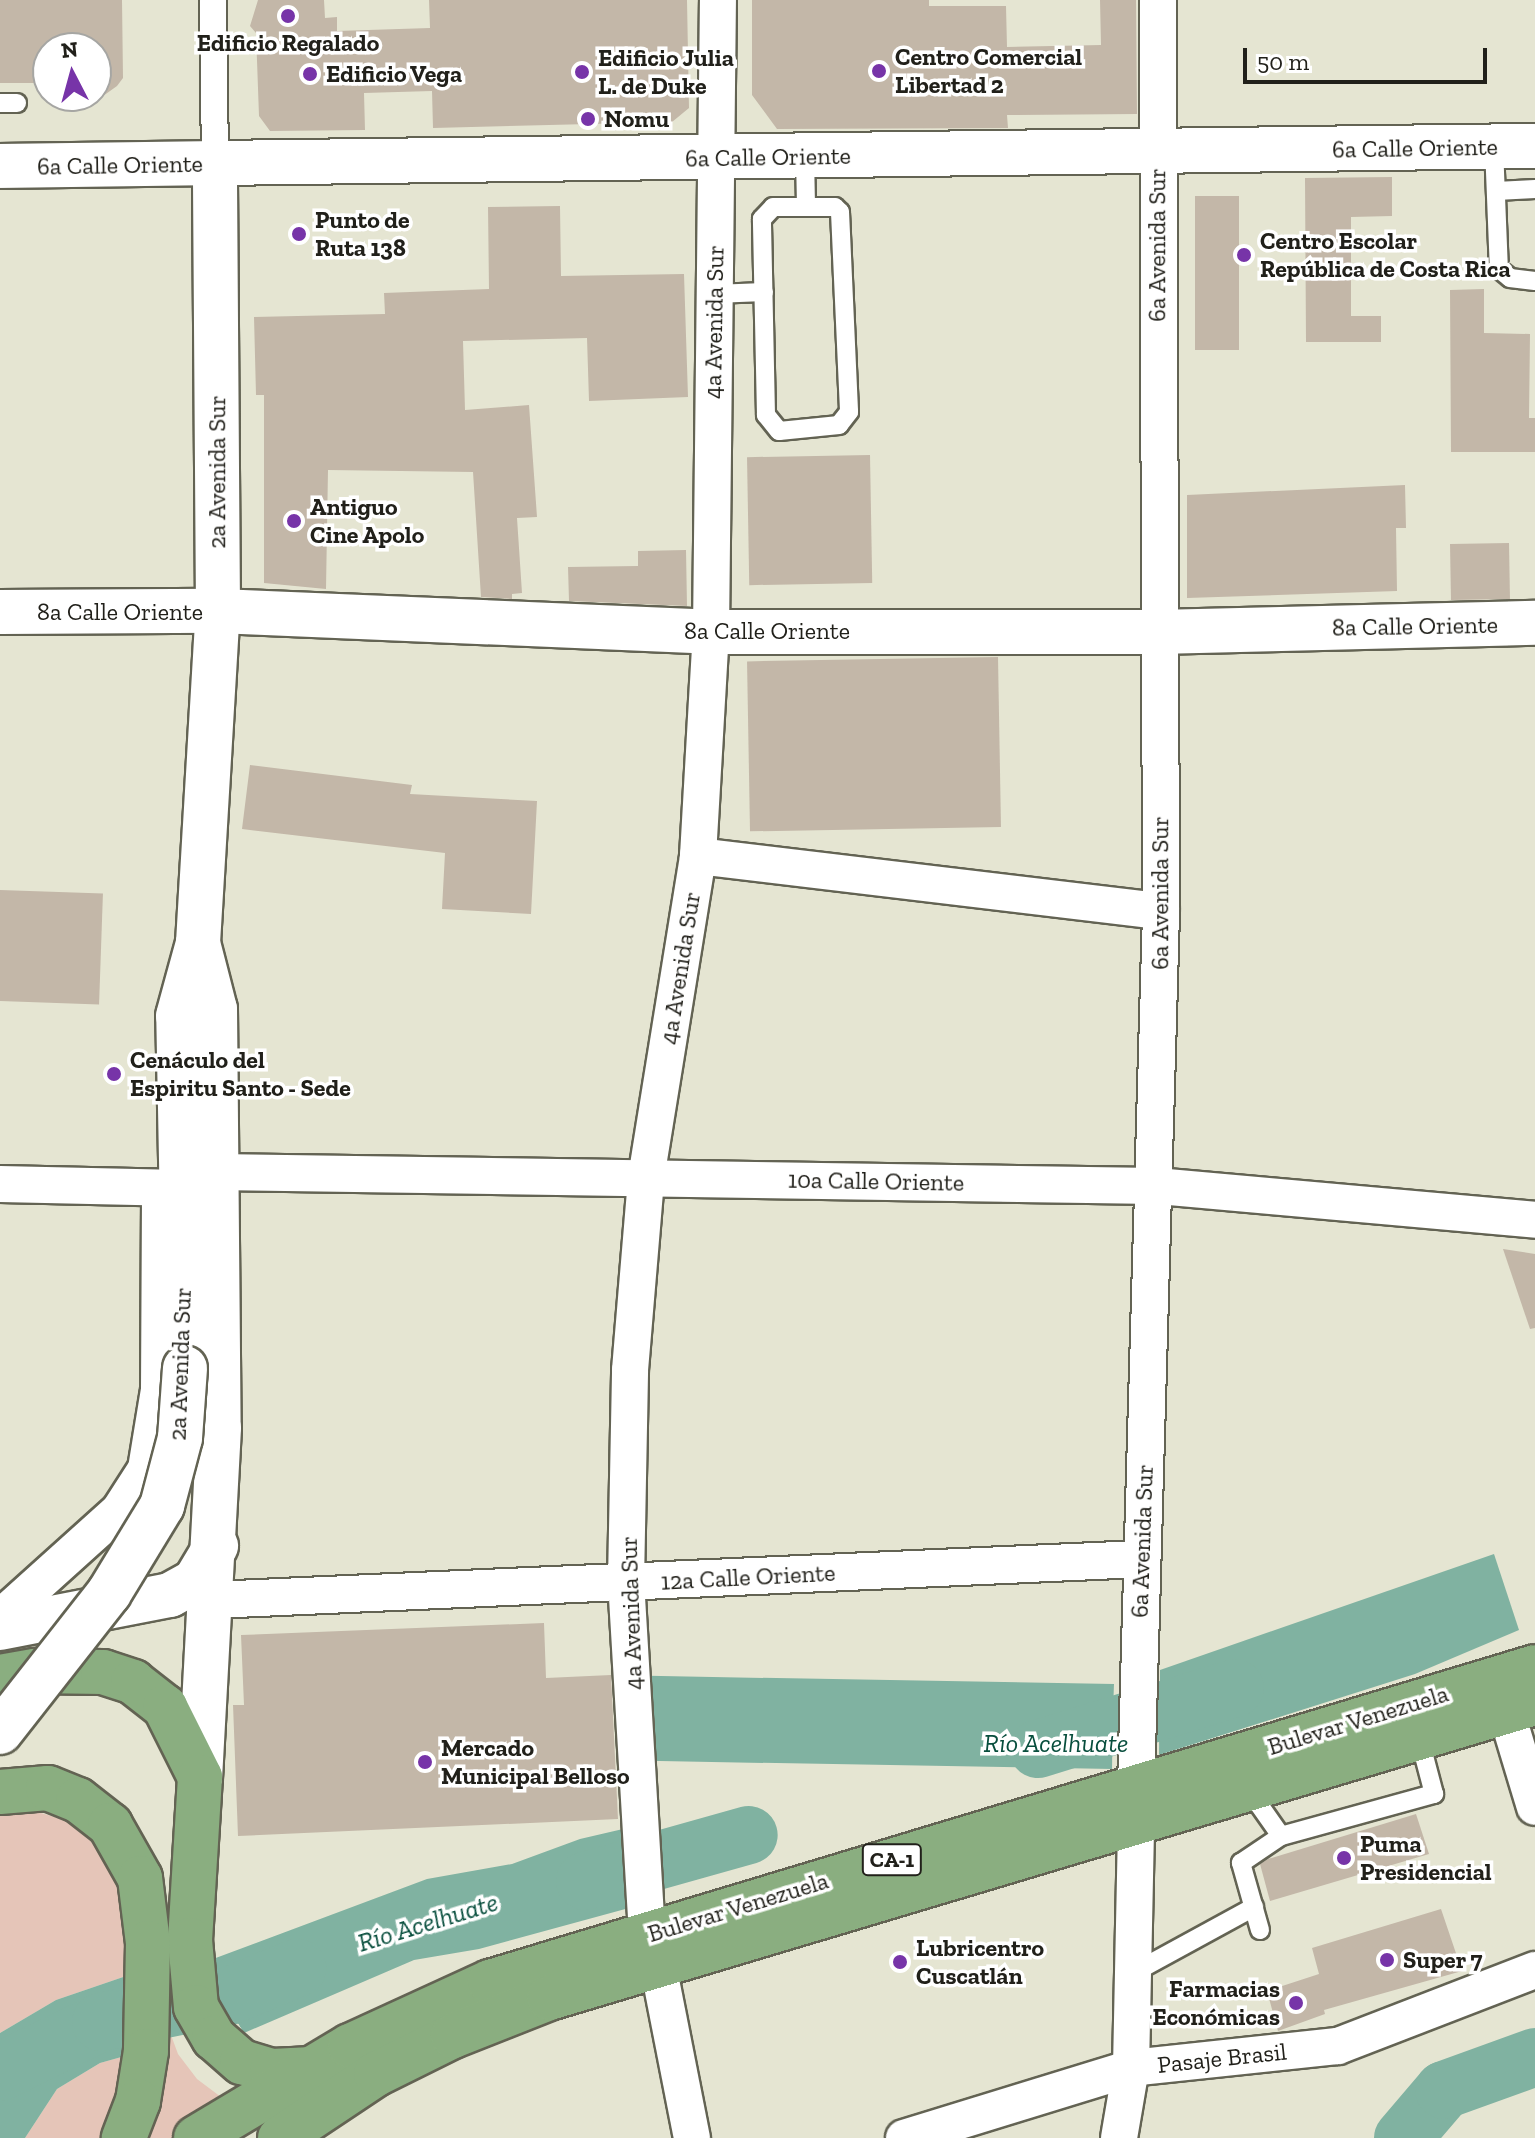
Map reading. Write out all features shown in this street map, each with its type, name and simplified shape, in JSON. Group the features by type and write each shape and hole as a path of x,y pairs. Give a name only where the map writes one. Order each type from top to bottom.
{"highway":[{"name":"Bulevar Venezuela","path":"196,2138 389,2025 490,1982 1136,1790 1535,1667"},
{"path":"0,1677 85,1669 133,1682 156,1697 177,1724 200,1777 170,1967 146,2051 138,2101 124,2138"},
{"name":"Bulevar Venezuela","path":"1136,1790 1248,1789 1521,1707"},
{"path":"0,1792 48,1788 78,1800 110,1825 140,1878 170,1967 214,2038 229,2054 258,2068 312,2069"},
{"name":"Bulevar Venezuela","path":"280,2138 345,2092 453,2036 549,1998 650,1934"}],"main road":[{"name":"6a Calle Oriente","path":"0,166 1514,146"},
{"name":"2a Avenida Sur","path":"200,1777 216,1546 186,1183 178,1016 198,943 218,611 215,163"},
{"name":"8a Calle Oriente","path":"0,612 218,611 711,632 1157,632 1535,623"},
{"name":"2a Avenida Sur","path":"0,1732 109,1593 162,1506 180,1438 185,1368 186,1183"},
{"path":"0,1628 170,1595 195,1581 216,1546"}],"street":[{"name":"2a Avenida Sur","path":"213,0 215,163"},
{"name":"4a Avenida Sur","path":"692,2138 650,1934 626,1582 630,1370 646,1178 698,856 711,632 718,0"},
{"name":"6a Avenida Sur","path":"1119,2138 1131,2068 1140,1559 1157,1186 1161,911 1157,632 1158,0"},
{"path":"698,856 1161,911"},
{"name":"10a Calle Oriente","path":"0,1184 646,1178 1157,1186 1535,1220"},
{"name":"2a Avenida Sur","path":"0,1618 119,1511 146,1469 186,1183"},
{"name":"12a Calle Oriente","path":"213,1600 1140,1559"},
{"path":"1521,1707 1535,1807"},
{"name":"Pasaje Brasil","path":"904,2138 1131,2068 1338,2046 1535,1970"}],"lane":[{"path":"1514,146 1496,191 1499,269 1510,278 1535,281"},
{"path":"805,157 806,206"},
{"path":"1496,191 1535,189"},
{"path":"773,207 835,207 842,220 849,412 839,425 779,431 770,425 764,292 762,219 773,207"},
{"path":"714,294 764,292"},
{"path":"1260,1930 1241,1863 1281,1836 1434,1794 1419,1737"},
{"path":"1248,1789 1281,1836"},
{"path":"1133,1973 1254,1907"}],"shaded area":[{"path":"34,1811 65,1820 102,1850 122,1895 132,1974 56,2000 0,2033 0,1816"},
{"path":"168,2027 178,2054 197,2079 229,2103 175,2138 141,2138"},
{"path":"132,2054 111,2123 101,2138 25,2138 57,2089 100,2063"}],"water":[{"name":"Río Acelhuate","path":"1494,1554 1519,1630 1415,1674 1159,1755 1160,1670"},
{"path":"648,1676 1114,1684 1113,1769 647,1761"},
{"name":"Río Acelhuate","path":"623,1829 629,1908 479,1949 414,1960 244,2033 225,2003 213,1959 427,1879 512,1864 580,1839"},
{"path":"132,1974 132,2054 100,2063 57,2089 25,2138 0,2138 0,2033 56,2000"}],"pier":[{"path":"1156,1670 1160,1670 1159,1755 1155,1755"},
{"path":"1117,1683 1116,1768 1112,1769 1114,1684"},
{"path":"664,1819 668,1819 673,1897 669,1897"},
{"path":"213,1959 225,2003 244,2033 222,2005"}],"building":[{"path":"0,0 122,0 123,78 112,90 112,32 32,32 32,83 0,83"},
{"path":"258,0 324,0 325,18 337,17 337,31 430,28 429,0 687,0 689,108 672,122 433,128 432,91 364,93 365,130 270,131 259,116 256,33 250,26"},
{"name":"Centro Comercial Libertad 2","path":"752,0 929,0 929,6 1006,6 1007,47 1101,45 1100,0 1136,0 1137,114 1007,115 1008,128 777,129 752,95"},
{"path":"1392,177 1392,216 1351,217 1351,316 1381,316 1381,342 1306,342 1305,178"},
{"path":"1195,196 1239,196 1239,350 1195,350"},
{"path":"560,206 561,276 684,274 688,397 589,401 587,338 463,341 465,410 529,405 537,517 517,518 522,593 512,594 512,599 481,597 473,472 328,470 326,589 264,583 264,395 256,395 254,317 385,314 384,293 489,289 488,207"},
{"path":"1484,289 1484,333 1530,334 1529,418 1535,418 1535,452 1451,452 1450,290"},
{"path":"870,455 872,583 749,585 747,457"},
{"path":"1405,485 1406,528 1396,528 1397,591 1187,598 1187,495"},
{"path":"1509,543 1510,599 1451,600 1450,544"},
{"path":"686,550 687,606 569,601 568,567 638,566 638,551"},
{"path":"998,657 1001,827 750,831 747,661"},
{"path":"250,765 412,785 410,794 537,801 531,914 442,909 445,853 242,829"},
{"path":"0,890 103,894 99,1005 0,1001"},
{"path":"1503,1249 1535,1254 1535,1328 1530,1329"},
{"name":"Mercado Municipal Belloso","path":"544,1623 546,1678 611,1675 618,1819 238,1836 233,1705 244,1705 241,1635"},
{"name":"Puma Presidencial","path":"1416,1814 1429,1854 1270,1901 1260,1864 1268,1859"},
{"name":"Super 7","path":"1441,1909 1462,1971 1324,2010 1325,2014 1278,2031 1267,1991 1319,1974 1312,1948"}],"waterway":[{"name":"Río Acelhuate","path":"1038,1749 1235,1688"},
{"name":"Río Acelhuate","path":"585,1881 749,1835"},
{"name":"Río Acelhuate","path":"0,2072 101,2022 229,1996 297,1968"},
{"path":"1403,2138 1444,2090 1535,2057"}],"place":[{"name":"Edificio Regalado","path":"288,16"},
{"name":"Centro Comercial Libertad 2","path":"879,71"},
{"name":"Edificio Julia L. de Duke","path":"582,72"},
{"name":"Edificio Vega","path":"310,74"},
{"name":"Nomu","path":"588,119"},
{"name":"Punto de Ruta 138","path":"299,234"},
{"name":"Centro Escolar República de Costa Rica","path":"1244,255"},
{"name":"Antiguo Cine Apolo","path":"294,521"},
{"name":"Cenáculo del Espiritu Santo - Sede","path":"114,1074"},
{"name":"Mercado Municipal Belloso","path":"425,1762"},
{"name":"Puma Presidencial","path":"1344,1858"},
{"name":"Super 7","path":"1387,1960"},
{"name":"Lubricentro Cuscatlán","path":"900,1962"},
{"name":"Farmacias Económicas","path":"1296,2003"}]}
